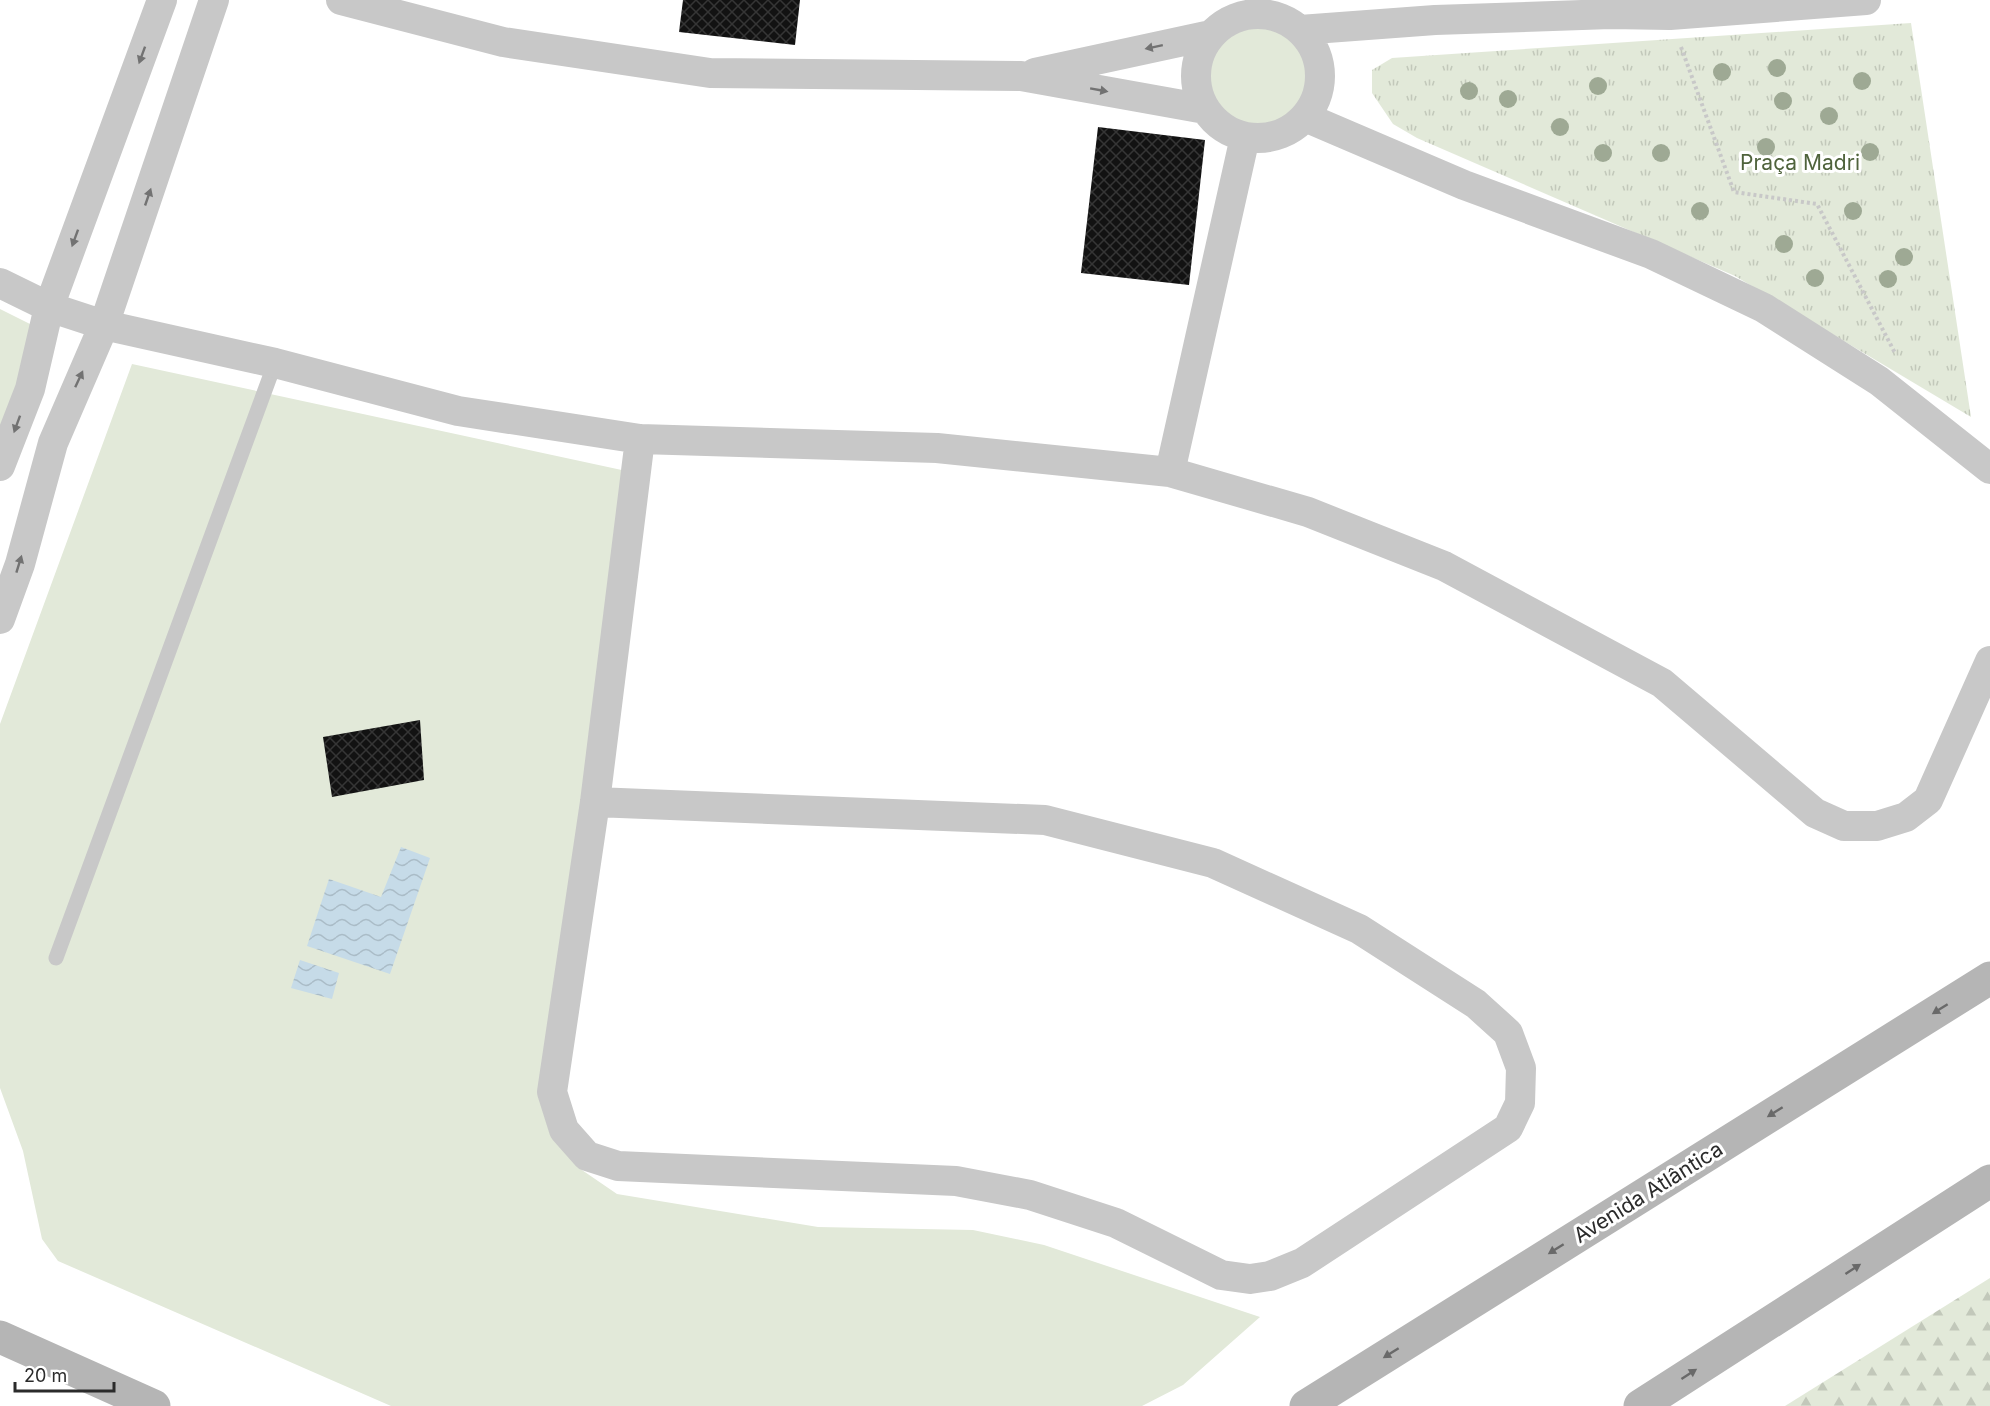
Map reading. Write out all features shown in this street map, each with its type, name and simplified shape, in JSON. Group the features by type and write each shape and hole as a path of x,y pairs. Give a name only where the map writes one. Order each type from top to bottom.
{"street":[{"path":"0,466 30,389 49,307 162,0"},
{"path":"0,619 20,564 53,443 104,325 214,0"},
{"path":"341,0 503,42 710,73 1021,76 1205,109"},
{"path":"1300,30 1435,20 1611,14 1670,15 1866,0"},
{"path":"1252,7 1275,16 1300,30 1312,45 1319,72 1318,91 1305,117 1278,135 1268,138 1245,137 1227,130 1205,109 1196,84 1196,66 1202,49 1211,35 1226,22 1252,7"},
{"path":"1021,76 1211,35"},
{"path":"1305,117 1464,185 1651,254 1764,308 1879,381 1990,469"},
{"path":"1170,472 1245,137"},
{"path":"0,283 49,307 104,325 275,363 458,411 640,439 937,448 1170,472 1308,512 1444,566 1662,683 1815,813 1844,826 1876,826 1905,817 1928,800 1990,661"},
{"path":"595,802 1045,819 1213,863 1359,929 1476,1004 1508,1033 1521,1068 1520,1103 1508,1128 1302,1263 1270,1276 1251,1280 1221,1275 1116,1223 1030,1195 956,1180 618,1166 587,1156 564,1130 552,1092 595,802 640,439"},
{"name":"Avenida Atlântica","path":"1306,1406 1990,978"},
{"path":"1640,1406 1990,1181"},
{"path":"0,1337 154,1406"}],"lane":[{"path":"56,958 275,363"}],"path":[{"path":"1670,15 1734,192 1817,204 1899,360"}],"green space":[{"path":"1260,23 1280,27 1297,39 1309,56 1313,76 1309,96 1297,113 1280,125 1260,129 1240,125 1223,113 1211,96 1207,76 1211,56 1223,39 1240,27"},
{"name":"Praça Madri","path":"1911,23 1971,417 1735,276 1417,138 1393,124 1372,93 1372,70 1392,58"},
{"path":"0,309 30,324 31,372 0,450"},
{"path":"132,364 631,472 550,1119 579,1168 617,1194 818,1227 973,1230 1044,1245 1260,1317 1183,1385 1142,1406 391,1406 58,1261 42,1239 23,1151 0,1088 0,724"},
{"path":"1990,1278 1990,1406 1785,1406"}],"water":[{"path":"401,847 430,858 390,974 307,946 329,879 381,897"},
{"path":"300,960 339,973 332,999 291,988"}],"building":[{"path":"683,0 800,0 795,45 679,32"},
{"path":"1098,127 1205,140 1189,285 1081,273"},
{"path":"420,720 424,780 332,797 323,737"}]}
